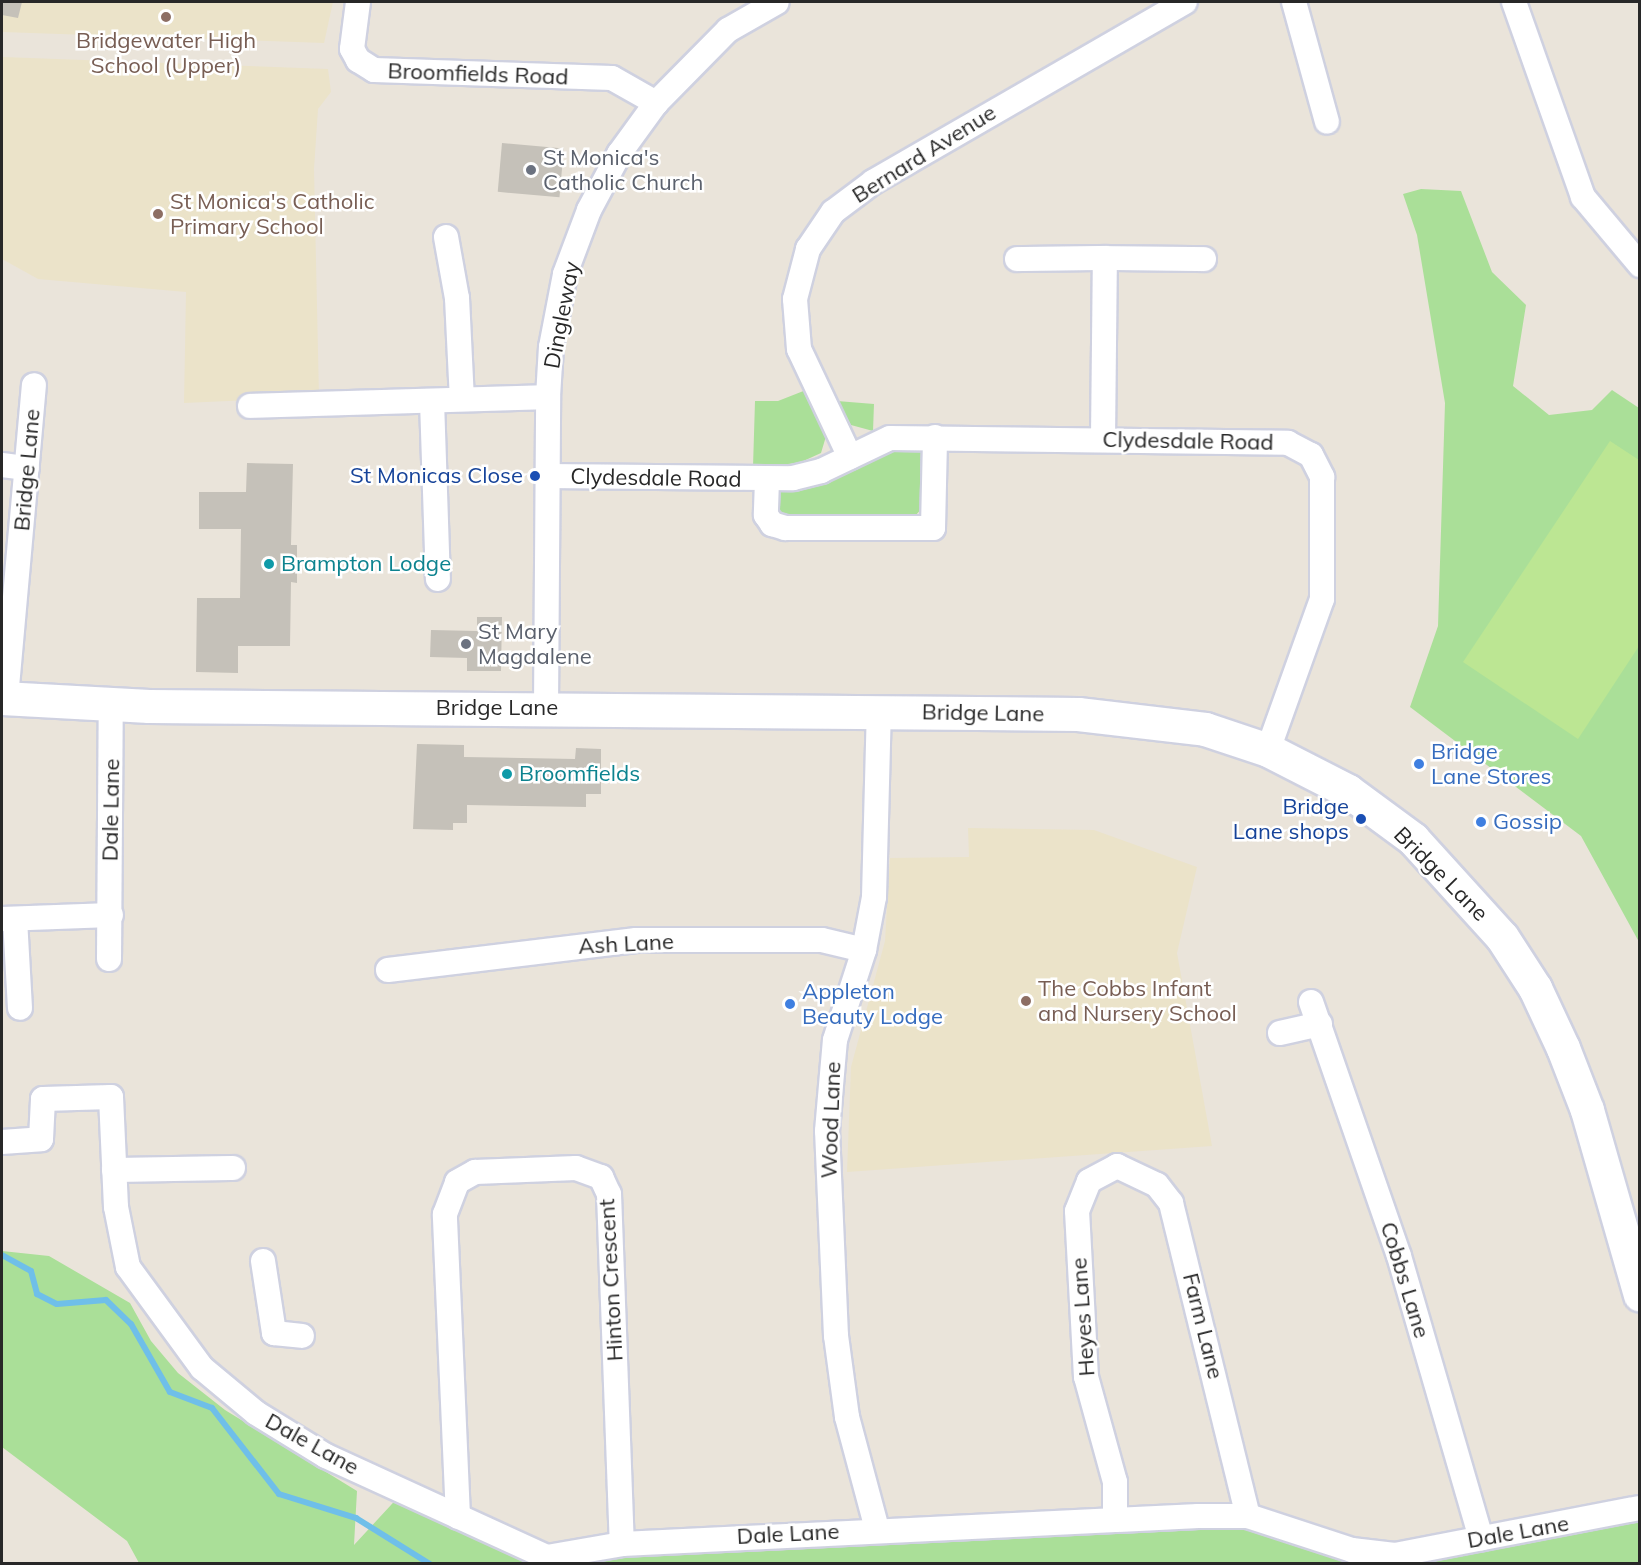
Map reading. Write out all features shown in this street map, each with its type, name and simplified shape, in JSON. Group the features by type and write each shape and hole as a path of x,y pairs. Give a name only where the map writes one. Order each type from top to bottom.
{"street":[{"name":"Broomfields Road","path":"358,2 352,49 358,60 374,70 612,78 656,102"},
{"name":"Dingleway","path":"546,708 548,398 551,347 565,274 588,210 619,154 656,102 728,30 777,2"},
{"name":"Bernard Avenue","path":"850,458 799,349 795,299 808,249 833,212 873,182 1185,2"},
{"path":"1294,2 1327,122"},
{"path":"1514,2 1583,197 1640,265"},
{"path":"446,237 457,298 462,399"},
{"path":"1103,439 1105,258"},
{"path":"1017,259 1204,259"},
{"name":"Bridge Lane","path":"34,385 4,698 111,704 879,712 1130,718 1205,729 1268,750 1348,791 1413,839 1502,937 1535,988 1563,1048 1587,1110 1640,1295"},
{"path":"250,406 548,398"},
{"path":"432,401 438,579"},
{"name":"Clydesdale Road","path":"767,480 766,515 772,524 785,528 933,528 935,437"},
{"name":"Clydesdale Road","path":"546,476 767,480 821,471 890,438 1288,443 1311,455 1322,477 1322,599 1268,750"},
{"path":"2,465 27,468"},
{"name":"Dale Lane","path":"109,959 111,704"},
{"name":"Wood Lane","path":"877,1529 847,1417 836,1336 828,1176 835,1040 864,950 874,897 879,712"},
{"path":"20,1008 8,919 111,915"},
{"name":"Ash Lane","path":"388,970 636,940 822,940 864,950"},
{"name":"Cobbs Lane","path":"1280,1033 1316,1013 1399,1256 1481,1538"},
{"name":"Dale Lane","path":"2,1142 41,1139 43,1099 111,1097 119,1234 134,1280 218,1384 326,1456 547,1557 622,1544 877,1529 1248,1516 1372,1555 1481,1538 1640,1508"},
{"name":"Farm Lane","path":"1117,1166 1157,1185 1171,1203 1248,1516"},
{"name":"Heyes Lane","path":"1115,1520 1115,1482 1086,1377 1077,1211 1089,1181 1117,1166"},
{"path":"114,1170 233,1168"},
{"name":"Hinton Crescent","path":"458,1516 445,1214 457,1182 475,1172 576,1168 601,1177 609,1194 622,1544"},
{"path":"263,1261 274,1333 302,1336"}],"shaded area":[{"name":"Bridgewater High School (Upper)","path":"2,2 333,2 324,43 2,32"},
{"name":"St Monica's Catholic Primary School","path":"2,57 328,69 331,92 318,109 314,169 319,397 184,403 186,292 38,279 2,259"},
{"name":"The Cobbs Infant and Nursery School","path":"968,828 1094,830 1197,867 1177,953 1212,1146 847,1172 851,1067 885,941 890,858 969,857"}],"green space":[{"path":"1421,189 1461,191 1492,272 1526,305 1513,386 1549,415 1592,410 1612,390 1639,408 1639,942 1581,836 1410,707 1438,626 1445,403 1417,235 1403,194"},
{"path":"806,390 827,433 821,453 799,463 753,467 755,401 778,401"},
{"path":"837,401 874,404 873,431 851,425"},
{"path":"1610,441 1639,460 1639,646 1578,739 1463,662"},
{"path":"898,449 924,449 924,506 915,516 790,517 778,510 775,493 816,484"},
{"path":"2,1251 49,1256 130,1303 151,1341 178,1373 225,1410 357,1491 354,1545 403,1492 547,1557 1198,1516 1352,1550 1639,1507 1639,1563 139,1563 127,1541 2,1447"}],"building":[{"path":"2,2 22,2 18,18 2,15"},
{"name":"St Monica's Catholic Church","path":"502,143 564,148 559,197 498,192"},
{"name":"Brampton Lodge","path":"247,463 293,464 291,545 297,545 297,583 291,582 290,646 238,646 238,673 196,672 197,598 240,598 241,529 199,529 199,492 246,492"},
{"name":"St Mary Magdalene","path":"477,617 502,617 501,671 467,671 467,658 430,657 431,630 477,631"},
{"name":"Broomfields","path":"417,744 464,745 464,757 575,759 576,748 601,749 601,794 586,794 586,807 467,805 467,823 453,823 453,830 413,829"}],"waterway":[{"path":"2,1255 31,1271 37,1294 57,1304 106,1300 131,1324 170,1392 212,1408 279,1494 356,1518 430,1564"}],"place":[{"name":"Bridgewater High School (Upper)","path":"166,17"},
{"name":"St Monica's Catholic Church","path":"531,170"},
{"name":"St Monica's Catholic Primary School","path":"158,214"},
{"name":"St Monicas Close","path":"535,476"},
{"name":"Brampton Lodge","path":"269,564"},
{"name":"St Mary Magdalene","path":"466,644"},
{"name":"Bridge Lane Stores","path":"1419,764"},
{"name":"Broomfields","path":"507,774"},
{"name":"Bridge Lane shops","path":"1361,819"},
{"name":"Gossip","path":"1481,822"},
{"name":"The Cobbs Infant and Nursery School","path":"1026,1001"},
{"name":"Appleton Beauty Lodge","path":"790,1004"}]}
